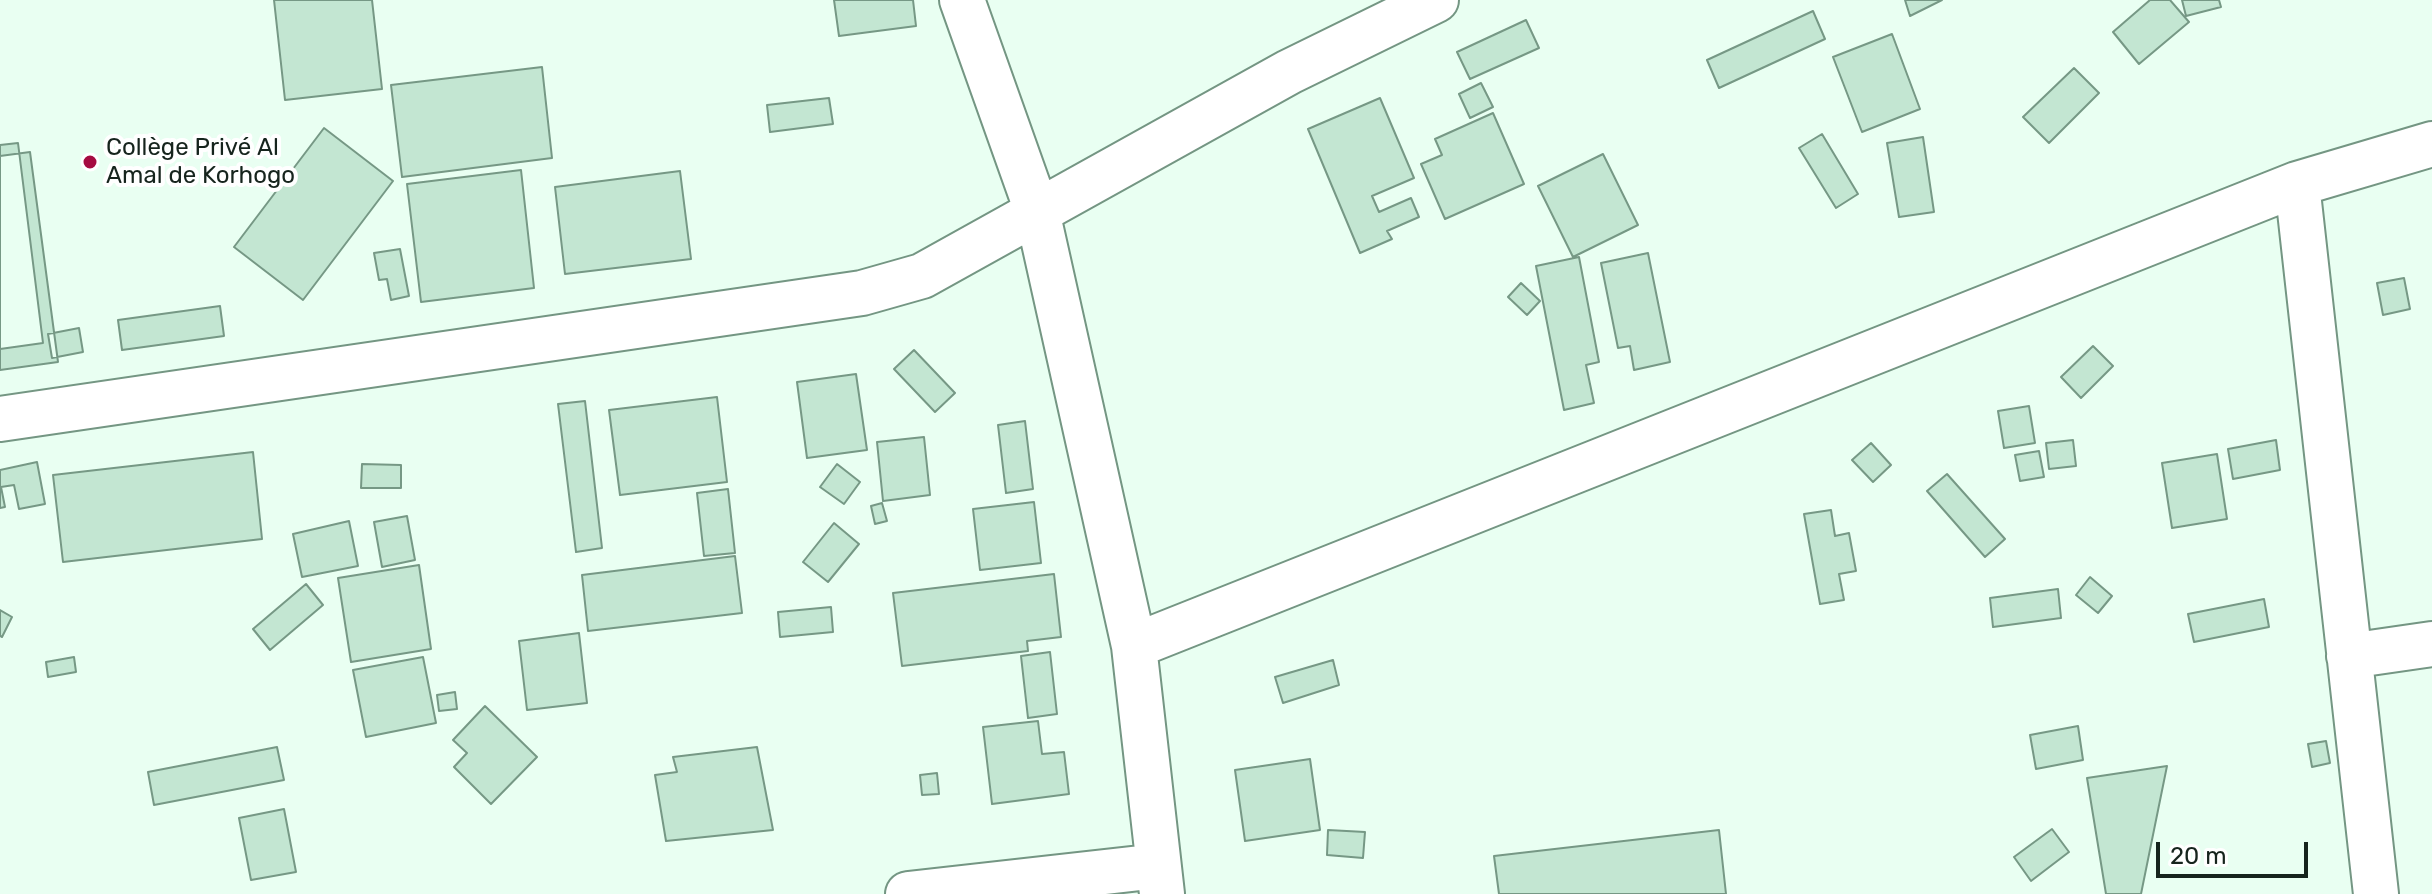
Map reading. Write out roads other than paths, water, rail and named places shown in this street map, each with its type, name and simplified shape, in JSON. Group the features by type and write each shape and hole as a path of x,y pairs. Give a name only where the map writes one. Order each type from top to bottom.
{"street":[{"path":"908,894 1160,880 1134,646 1037,211 962,0"},
{"path":"0,419 862,293 922,276 1289,72 1436,0"},
{"path":"1134,646 2297,184 2432,144"},
{"path":"2297,184 2376,894"},
{"path":"2349,656 2432,644"}],"place":[{"name":"Collège Privé Al Amal de Korhogo","path":"90,162"}]}
